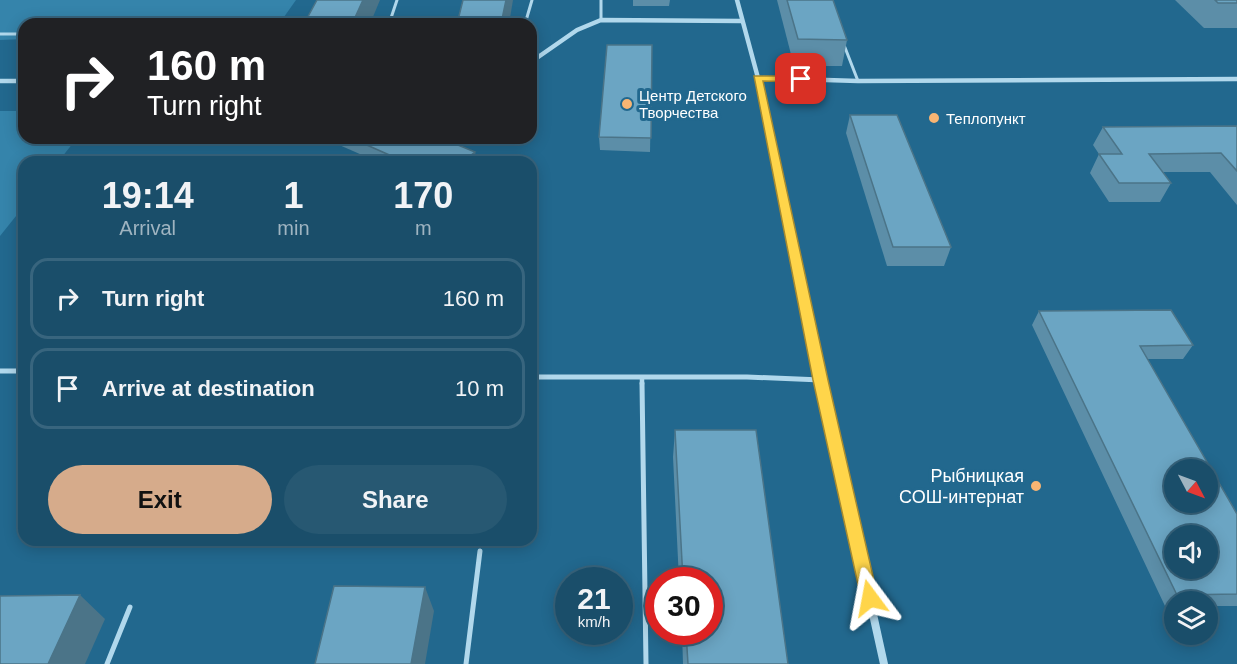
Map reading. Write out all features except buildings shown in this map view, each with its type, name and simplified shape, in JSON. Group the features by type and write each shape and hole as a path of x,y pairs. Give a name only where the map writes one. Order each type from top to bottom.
{"street":[{"path":"737,0 758,78 820,380 884,664"},
{"path":"537,58 577,30 601,20 741,21"},
{"path":"758,78 858,81 1237,79"},
{"path":"0,81 18,81"},
{"path":"0,371 18,371"},
{"path":"537,377 747,377 820,380"}],"lane":[{"path":"391,18 397,0"},
{"path":"527,18 532,0"},
{"path":"601,0 601,20"},
{"path":"0,34 18,34"},
{"path":"843,40 858,81"},
{"path":"642,378 646,664"},
{"path":"466,664 480,551"},
{"path":"107,664 130,607"}],"shaded area":[{"path":"0,0 296,0 283,18 18,18 18,39 0,40"},
{"path":"0,111 18,111 18,144 72,144 63,156 18,156 18,214 0,236"}],"place":[{"name":"Центр Детского Творчества","path":"627,104"},
{"name":"Теплопункт","path":"934,118"},
{"name":"Рыбницкая СОШ-интернат","path":"1036,486"}],"route":[{"path":"801,79 758,78 820,380 870,598"}]}
